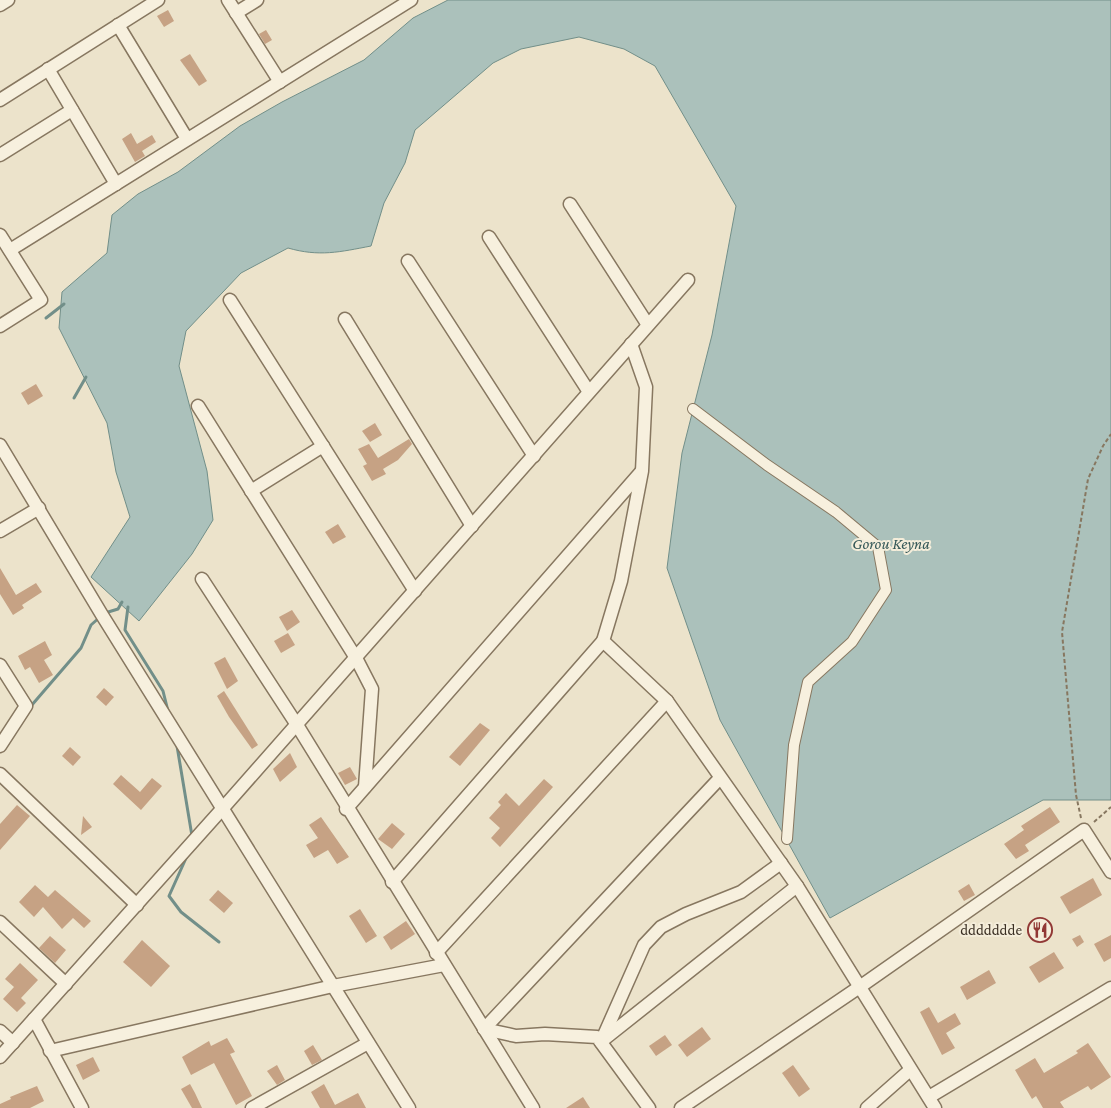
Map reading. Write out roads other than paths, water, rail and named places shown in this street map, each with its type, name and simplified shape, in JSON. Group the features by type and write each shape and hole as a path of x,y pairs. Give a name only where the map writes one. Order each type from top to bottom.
{"street":[{"path":"0,5 8,0"},
{"path":"0,100 158,0"},
{"path":"228,0 280,82"},
{"path":"236,13 258,0"},
{"path":"10,250 411,0"},
{"path":"118,25 187,139"},
{"path":"48,70 116,184"},
{"path":"0,155 72,110"},
{"path":"570,204 648,325"},
{"path":"0,235 41,300 0,326"},
{"path":"489,236 589,392"},
{"path":"408,260 534,456"},
{"path":"0,1058 297,725 688,280"},
{"path":"230,300 415,591"},
{"path":"345,319 472,526"},
{"path":"392,882 602,641 621,581 642,471 646,387 631,344"},
{"path":"198,406 356,658 372,689 365,787"},
{"path":"693,409 767,465 836,512 878,547 886,590 852,642 808,682 794,745 786,839"},
{"path":"0,445 102,614 409,1108"},
{"path":"251,491 323,446"},
{"path":"346,808 642,471"},
{"path":"0,531 39,508"},
{"path":"202,579 297,725 346,808 533,1108"},
{"path":"602,641 667,701 797,886 861,986 910,1070 932,1103 1111,988"},
{"path":"0,665 26,706 0,746"},
{"path":"436,953 667,701"},
{"path":"0,774 137,904"},
{"path":"484,1029 720,778"},
{"path":"681,1108 861,986 1084,830 1111,872"},
{"path":"601,1042 644,945 661,927 686,914 741,892 781,863"},
{"path":"601,1042 797,886"},
{"path":"0,922 66,984"},
{"path":"50,1051 334,986 444,965"},
{"path":"34,1019 82,1108"},
{"path":"484,1029 516,1036 545,1034 597,1036 649,1108"},
{"path":"0,1031 13,1043"},
{"path":"252,1108 368,1043"},
{"path":"874,1106 910,1070"}],"water":[{"name":"Gorou Keyna","path":"448,0 1111,0 1111,800 1043,800 830,918 720,720 667,568 682,453 712,335 736,206 655,66 624,49 579,37 521,49 493,63 415,130 405,163 384,203 371,246 339,252 320,253 288,248 241,273 186,331 179,366 207,471 213,520 192,554 139,621 91,577 130,517 116,472 107,423 59,328 62,292 107,253 112,215 138,194 178,172 240,126 364,60 413,18"}],"waterway":[{"path":"46,318 64,304"},
{"path":"74,398 86,377"},
{"path":"105,613 118,609 122,602"},
{"path":"128,607 125,630 163,691 168,711"},
{"path":"31,706 81,648 91,625 100,617"},
{"path":"177,746 192,836"},
{"path":"187,856 169,896 181,912 219,942"}],"place":[{"name":"ddddddde","path":"1040,930"}]}
